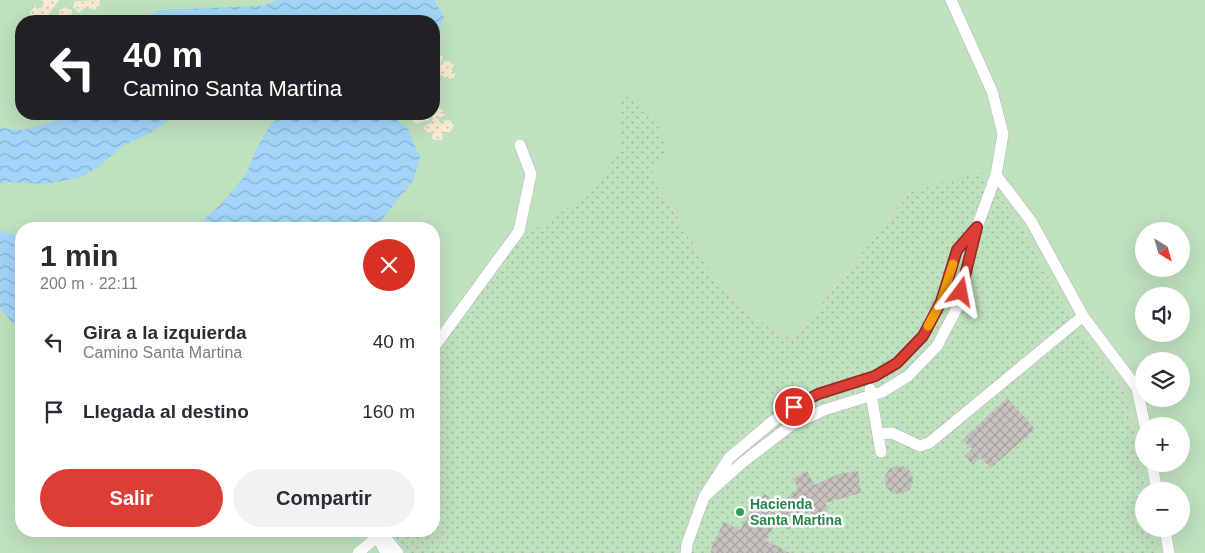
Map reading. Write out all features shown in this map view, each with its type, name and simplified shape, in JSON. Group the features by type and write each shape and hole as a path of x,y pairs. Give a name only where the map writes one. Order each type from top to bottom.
{"lane":[{"path":"704,497 742,463 790,426 824,410 882,392 908,376 937,346 957,308 977,227 996,175 1002,134 992,92 951,0"},
{"path":"440,339 519,231 531,174 520,145"},
{"path":"996,175 1031,221 1083,316 1137,388 1143,417"},
{"path":"686,553 687,544 704,497 729,458 773,421 818,394 875,376 897,363 923,336 941,302 957,250 977,227"},
{"path":"878,434 892,433 920,446 930,443 1083,316"},
{"path":"868,378 881,452"},
{"path":"358,553 373,537"},
{"path":"379,537 386,553"},
{"path":"381,537 398,553"},
{"path":"1166,537 1169,553"}],"green space":[{"path":"0,0 1205,0 1205,553 1158,553 1155,537 1190,537 1190,482 1144,482 1142,472 1190,472 1190,417 1135,417 1135,437 1126,393 1076,327 1022,227 982,173 910,192 793,340 749,315 707,267 680,220 651,176 666,150 627,153 440,360 440,222 15,222 15,537 382,537 392,553 0,553"},
{"name":"Hacienda Santa Martina","path":"619,91 657,118 666,150 651,176 680,220 707,267 749,315 793,340 910,192 982,172 1022,227 1076,327 1126,393 1135,437 1135,472 1142,472 1144,482 1135,482 1135,537 1155,537 1158,553 381,553 371,537 440,537 440,344 522,237 559,214 591,190 607,170 619,147"}],"sand":[{"path":"42,0 59,0 49,15 30,14 30,11 36,6 43,7"},
{"path":"100,0 99,7 96,10 86,7 79,13 73,7 75,1"},
{"path":"65,7 72,10 72,15 59,15 60,10"},
{"path":"440,55 443,57 440,64"},
{"path":"444,61 453,62 454,66 451,69 455,74 454,78 447,79 440,74 440,66"},
{"path":"440,109 443,110 445,115 440,118"},
{"path":"412,120 429,120 416,124"},
{"path":"432,120 439,120 440,123 449,120 454,125 450,132 443,132 442,140 434,140 432,133 427,132 423,128"}],"water":[{"path":"278,0 434,0 444,17 440,28 440,15 151,15 159,10 262,6"},
{"path":"60,120 169,120 149,134 122,146 100,166 79,178 45,184 7,182 0,185 0,128 23,130"},
{"path":"277,120 397,120 408,129 420,158 413,181 380,222 202,222 220,205 246,175 254,154 271,123"},
{"path":"0,231 15,235 15,326 0,308"}],"building":[{"path":"1007,398 1035,429 991,468 980,458 973,465 965,456 972,449 962,440"},
{"path":"899,466 909,470 913,480 909,490 899,494 889,490 885,480 889,470"},
{"path":"807,471 814,485 839,474 858,471 861,493 825,503 828,511 815,518 810,511 788,530 777,522 765,540 790,553 711,553 712,546 724,522 740,530 753,507 765,494 778,505 799,488 792,479"}],"slow traffic":[{"path":"928,326 941,302 953,264"}],"place":[{"name":"Hacienda Santa Martina","path":"740,512"}],"route":[{"path":"794,407 818,394 875,376 897,363 923,336 941,302 957,250 977,227 961,292"}]}
